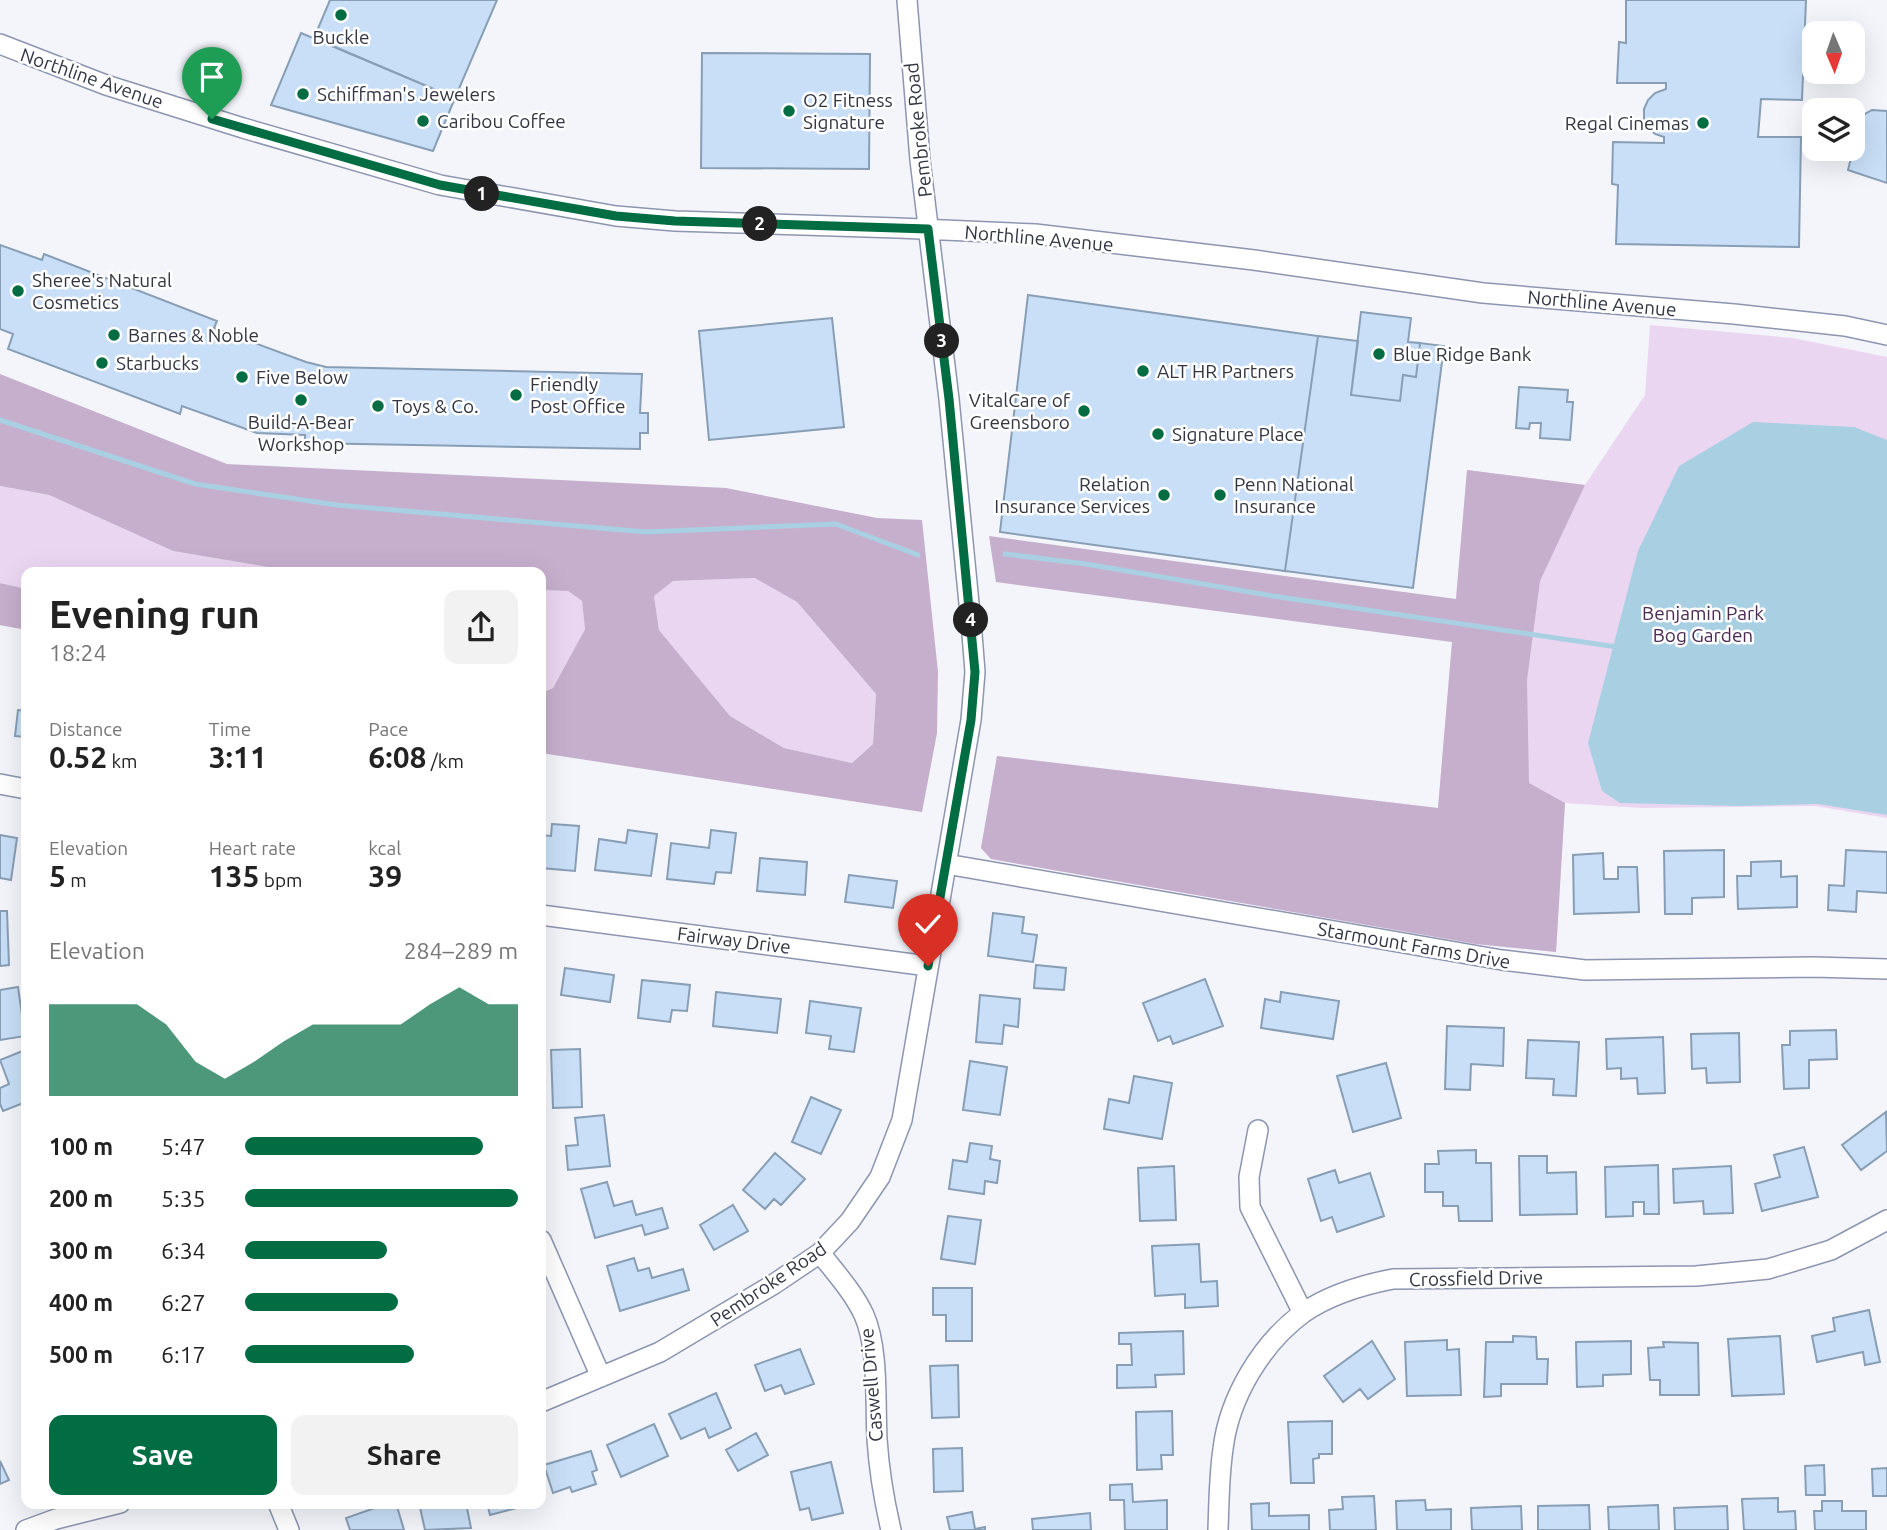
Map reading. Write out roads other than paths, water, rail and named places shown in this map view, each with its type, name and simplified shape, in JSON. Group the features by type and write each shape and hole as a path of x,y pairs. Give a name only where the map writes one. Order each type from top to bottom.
{"street":[{"name":"Pembroke Road","path":"546,1400 660,1352 752,1298 820,1253 850,1221 880,1177 902,1120 971,720 975,672 950,412 928,229 907,0"},
{"name":"Northline Avenue","path":"0,44 106,85 212,119 440,185 481,194 654,220 1035,234 1254,260 1483,293 1762,317 1845,326 1887,335"},
{"path":"0,784 21,788"},
{"name":"Starmount Farms Drive","path":"946,864 1502,960 1585,970 1808,967 1887,969"},
{"name":"Fairway Drive","path":"546,916 928,966"},
{"path":"1258,1129 1249,1177 1250,1207 1303,1313"},
{"name":"Crossfield Drive","path":"1218,1530 1223,1448 1232,1409 1250,1372 1278,1337 1303,1313 1364,1285 1393,1279 1696,1276 1768,1269 1830,1250 1887,1220"},
{"path":"546,1251 601,1377"},
{"name":"Caswell Drive","path":"820,1253 855,1300 869,1331 880,1482 891,1530"},
{"path":"26,1530 55,1519 96,1509"},
{"path":"280,1509 289,1530"}],"water":[{"path":"1753,422 1854,427 1887,440 1887,815 1818,804 1739,806 1620,803 1602,791 1588,743 1638,551 1679,466"}],"waterway":[{"path":"0,420 195,484 337,505 646,532 836,524 918,555"},
{"path":"1005,554 1086,564 1273,596 1617,647"}],"place":[{"name":"Buckle","path":"341,15"},
{"name":"Schiffman's Jewelers","path":"303,94"},
{"name":"O2 Fitness Signature","path":"789,111"},
{"name":"Caribou Coffee","path":"423,121"},
{"name":"Regal Cinemas","path":"1703,123"},
{"name":"Sheree's Natural Cosmetics","path":"18,291"},
{"name":"Barnes & Noble","path":"114,335"},
{"name":"Blue Ridge Bank","path":"1379,354"},
{"name":"Starbucks","path":"102,363"},
{"name":"ALT HR Partners","path":"1143,371"},
{"name":"Five Below","path":"242,377"},
{"name":"Friendly Post Office","path":"516,395"},
{"name":"Build-A-Bear Workshop","path":"301,400"},
{"name":"Toys & Co.","path":"378,406"},
{"name":"VitalCare of Greensboro","path":"1084,411"},
{"name":"Signature Place","path":"1158,434"},
{"name":"Relation Insurance Services","path":"1164,495"},
{"name":"Penn National Insurance","path":"1220,495"}],"park label":[{"name":"Benjamin Park Bog Garden","path":"1703,624"}]}
